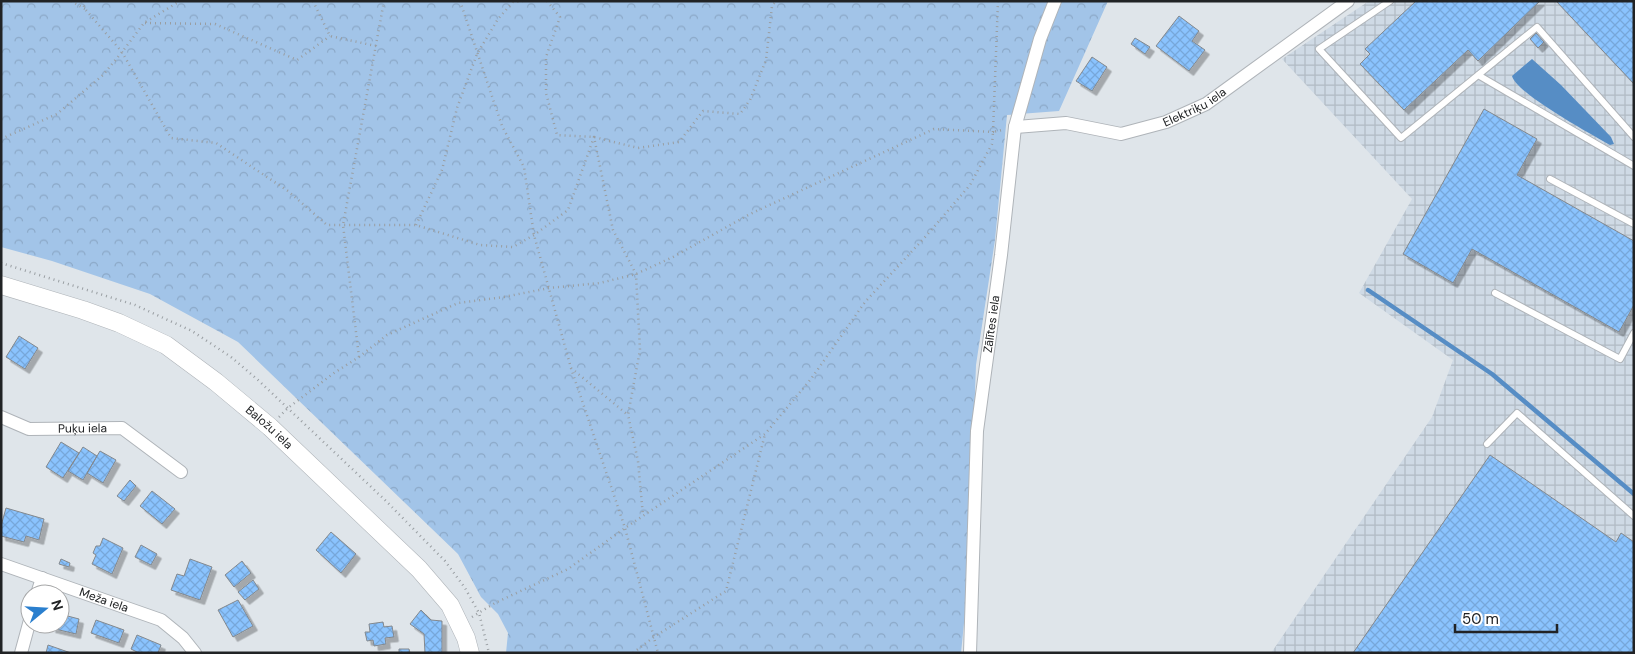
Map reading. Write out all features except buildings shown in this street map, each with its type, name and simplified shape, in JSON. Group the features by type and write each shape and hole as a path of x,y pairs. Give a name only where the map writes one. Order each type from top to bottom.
{"main road":[{"name":"Baložu iela","path":"1,285 119,323 166,345 216,382 270,427 420,569 450,605 470,653"}],"street":[{"name":"Zālītes iela","path":"970,653 978,431 1001,255 1015,127 1040,39 1055,1"},
{"name":"Elektriķu iela","path":"1015,127 1066,123 1121,134 1166,122 1206,104 1348,1"},
{"name":"Puķu iela","path":"1,417 28,429 122,428 182,472"},
{"name":"Meža iela","path":"1,564 160,620 183,638 195,653"},
{"path":"40,584 42,578"},
{"path":"21,653 26,634"}],"lane":[{"path":"1390,1 1319,49 1401,138 1537,26 1634,137"},
{"path":"1478,75 1634,166"},
{"path":"1550,179 1634,224"},
{"path":"1495,293 1620,358 1634,333"},
{"path":"1487,444 1517,413 1634,516"}],"path":[{"path":"71,1 85,9 122,52 171,138 216,143 288,191 327,226 416,224 480,245 513,247 534,235 568,210 594,137"},
{"path":"82,1 85,9"},
{"path":"1,140 57,114 103,75 144,23 180,1"},
{"path":"313,1 330,36"},
{"path":"358,357 343,225 384,1"},
{"path":"460,1 502,126 524,167 534,235 572,368 625,528 658,653"},
{"path":"416,224 442,170 457,108 477,54 498,19 513,2 523,1"},
{"path":"547,1 560,17 546,57 546,93 557,135 594,137 638,148 679,142 703,111 740,114 750,100 766,60 772,6 776,1"},
{"path":"459,624 495,603 568,569 625,528 765,434 811,379 865,302 927,236 970,185 992,144 998,1"},
{"path":"144,23 216,24 297,60 330,36 376,46"},
{"path":"270,427 288,408 388,335 458,303 504,297 549,288 600,283 636,274 673,257 750,214 934,129 993,132 1015,127"},
{"path":"594,137 613,230 636,274 640,350 628,416 638,461 643,516"},
{"path":"572,368 628,416"},
{"path":"633,653 654,637 726,591 765,434"}],"shaded area":[{"path":"1369,1 1634,1 1634,653 1271,653 1432,417 1453,360 1359,293 1412,199 1282,59"},
{"path":"1532,59 1561,85 1611,137 1614,144 1610,145 1556,113 1540,103 1517,84 1512,76"}],"green space":[{"path":"1,1 1108,1 1059,111 1007,115 995,240 976,365 968,583 961,653 506,653 508,633 498,614 481,597 458,554 238,342 150,294 52,261 1,247"}],"waterway":[{"path":"1368,290 1492,374 1634,494"}]}
